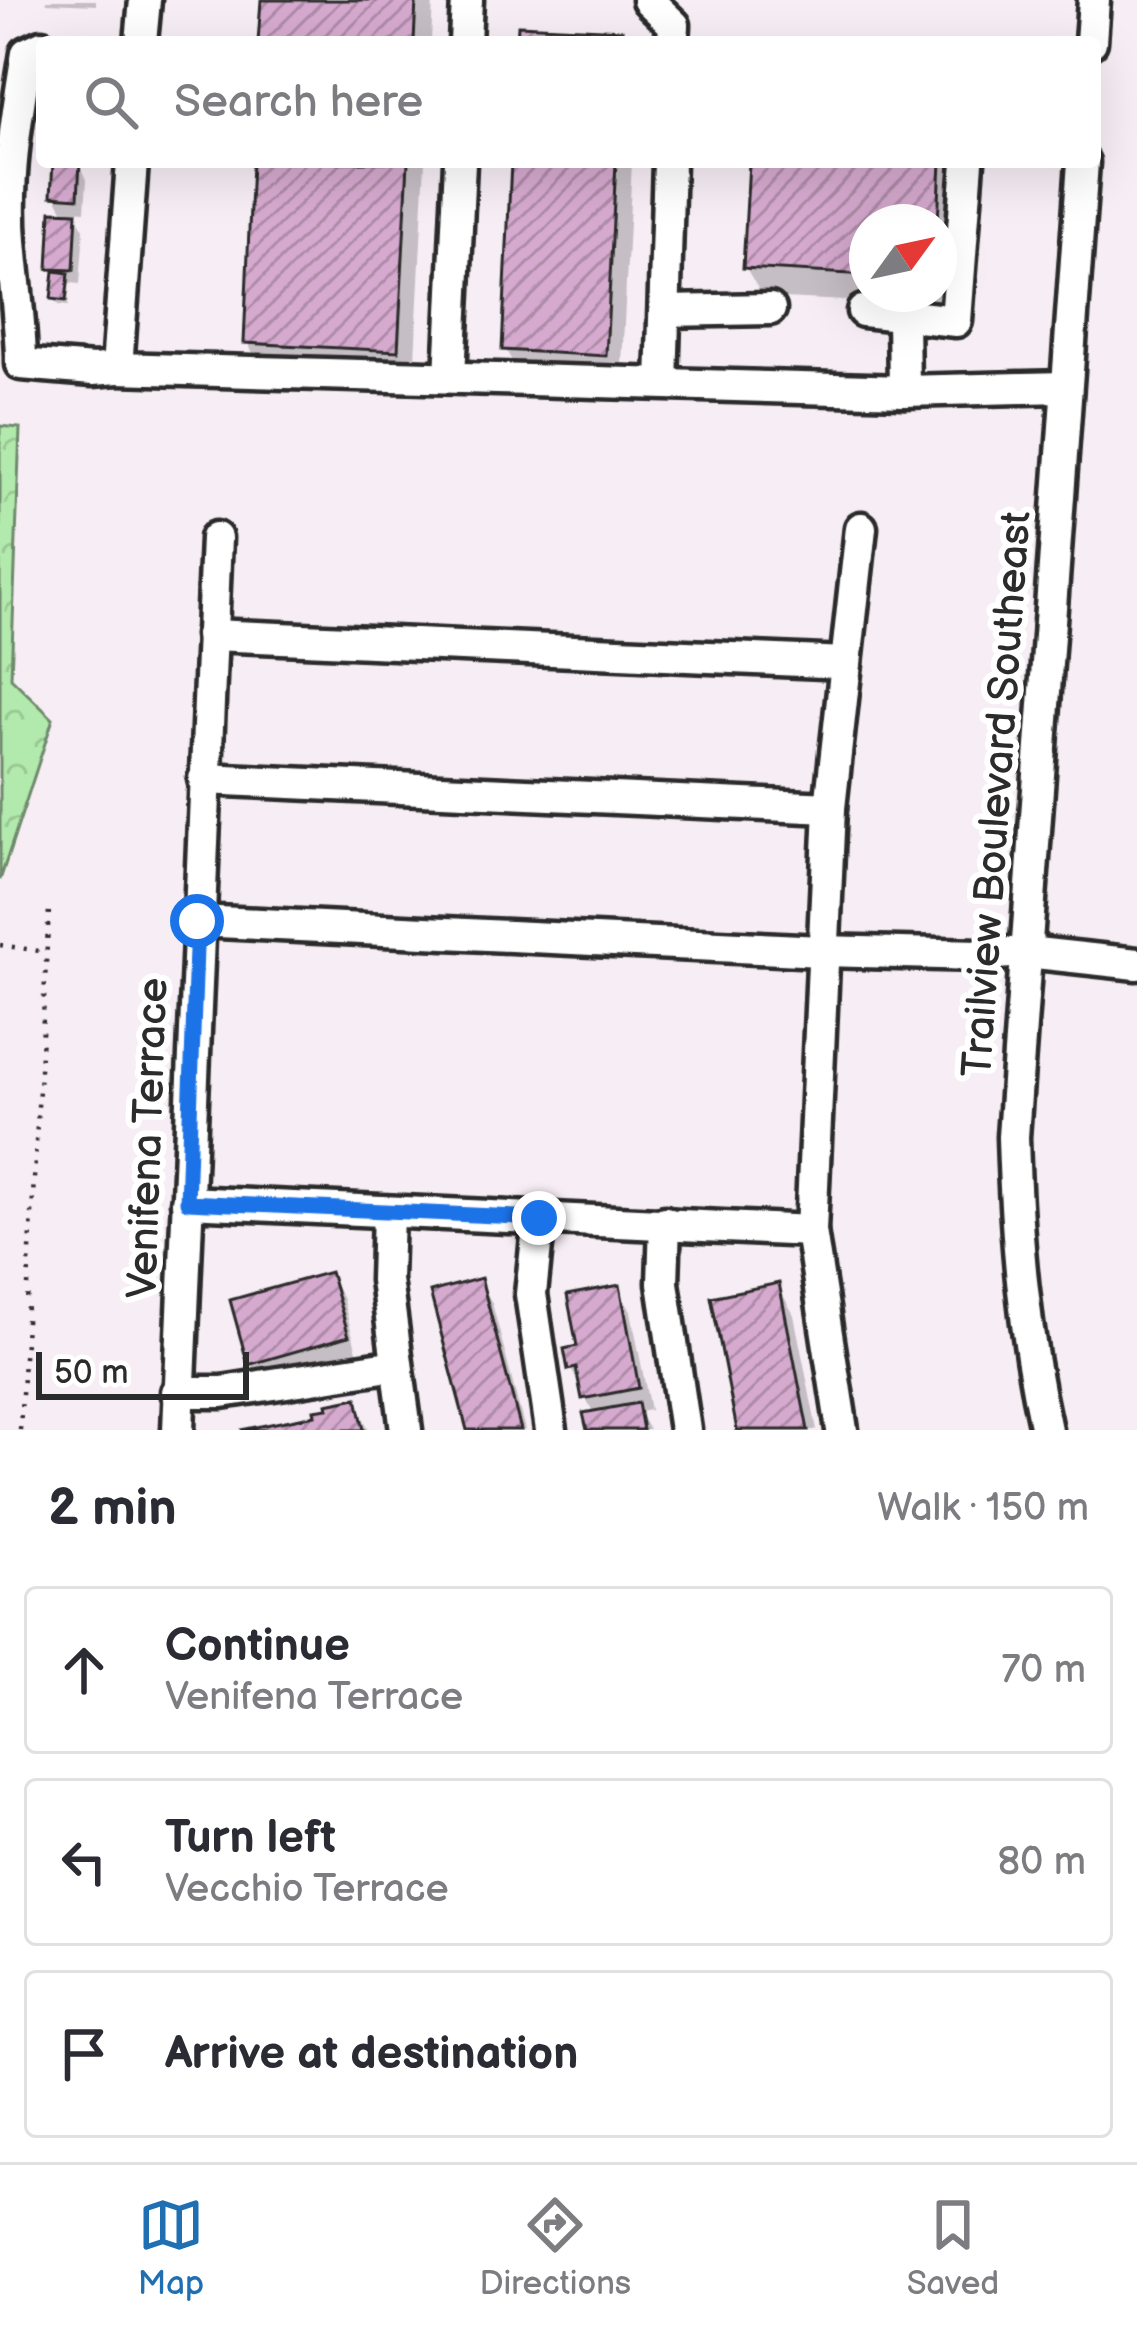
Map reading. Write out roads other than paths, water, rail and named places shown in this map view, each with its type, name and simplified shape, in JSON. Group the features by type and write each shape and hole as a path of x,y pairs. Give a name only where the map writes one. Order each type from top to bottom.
{"street":[{"path":"142,36 145,0"},
{"path":"465,36 467,0"},
{"path":"648,0 674,25 673,36"},
{"path":"1091,36 1094,0"},
{"path":"36,49 27,53 14,134 10,238 21,316 21,364 93,370 904,391 1066,387"},
{"path":"117,368 132,168"},
{"path":"450,377 460,168"},
{"path":"662,383 669,168"},
{"path":"871,312 956,321 968,168"},
{"name":"Trailview Boulevard Southeast","path":"1046,1430 1016,1255 1013,1137 1083,168"},
{"path":"665,310 770,309"},
{"path":"903,316 904,391"},
{"path":"842,1430 811,1231 830,808 861,528"},
{"name":"Venifena Terrace","path":"178,1430 216,538"},
{"path":"211,635 846,663"},
{"path":"204,778 830,808"},
{"path":"197,921 821,951 1028,952 1137,964"},
{"path":"187,1202 811,1231"},
{"path":"388,1212 386,1280 406,1430"},
{"path":"539,1218 530,1294 551,1430"},
{"path":"665,1222 663,1283 685,1430"},
{"path":"177,1392 223,1392 396,1365"}]}
